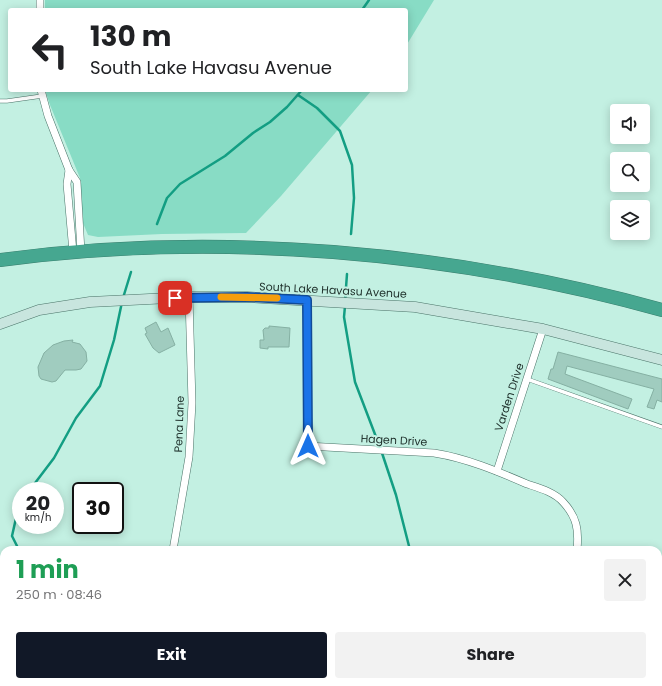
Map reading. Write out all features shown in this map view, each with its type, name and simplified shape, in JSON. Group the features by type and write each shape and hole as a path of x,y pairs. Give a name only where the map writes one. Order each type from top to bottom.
{"highway":[{"path":"0,260 77,252 134,249 221,248 351,254 437,264 523,278 662,310"}],"main road":[{"name":"South Lake Havasu Avenue","path":"0,324 39,310 90,302 188,297 247,297 307,300 415,307 543,329 662,360"}],"street":[{"path":"42,93 69,170 67,184 77,252"},
{"name":"Pena Lane","path":"174,546 189,457 192,403 188,297"},
{"name":"Hagen Drive","path":"307,300 308,446 434,453 451,456 497,471 550,493 562,501 577,525 577,546"},
{"name":"Varden Drive","path":"497,471 543,329"}],"lane":[{"path":"0,100 7,101 42,93"},
{"path":"527,378 662,426"}],"green space":[{"path":"45,0 434,0 408,43 408,8 45,8"},
{"path":"46,92 370,92 281,196 246,233 162,234 98,237 88,235 83,223 80,178"}],"building":[{"path":"156,322 161,332 168,328 175,345 159,353 153,348 145,334 147,333 145,328"},
{"path":"269,326 290,328 289,347 268,347 268,349 260,348 260,340 264,340 263,330 265,328 269,328"},
{"path":"73,340 72,342 80,344 86,352 87,361 81,369 65,370 56,381 52,382 41,379 39,376 38,367 44,353 53,345 64,341"},
{"path":"558,352 662,379 662,402 657,400 654,409 647,407 654,389 567,366 565,374 632,399 628,409 548,379 551,369 553,369"}],"waterway":[{"path":"363,8 369,0"},
{"path":"157,224 167,198 180,184 225,156 253,133 270,122 287,107 300,92"},
{"path":"298,95 317,108 340,131 352,165 354,198 351,234"},
{"path":"123,298 131,272"},
{"path":"345,301 347,274"},
{"path":"36,482 54,458 76,418 100,386 114,340 122,302"},
{"path":"345,306 344,317 355,382 381,450 396,495 409,546"},
{"path":"12,534 17,546"}],"slow traffic":[{"path":"221,297 277,298"}],"route":[{"path":"175,298 247,297 307,300 308,446"}]}
